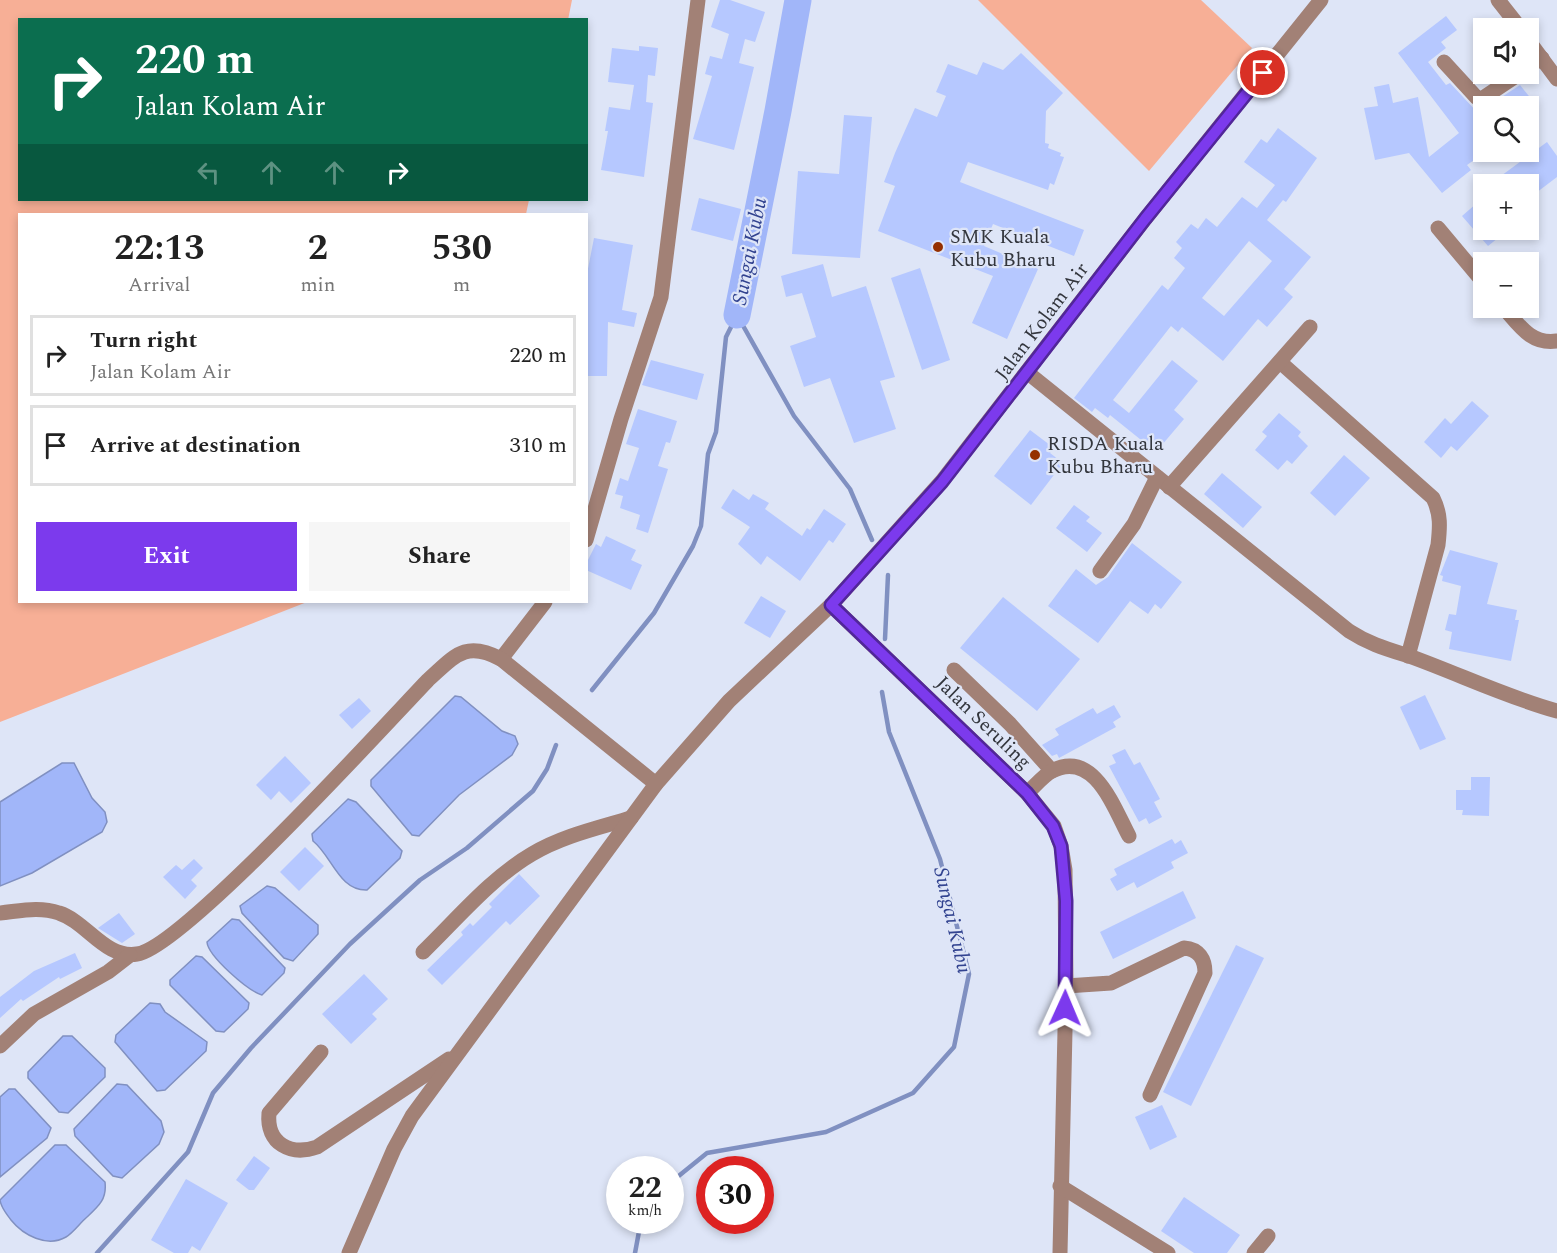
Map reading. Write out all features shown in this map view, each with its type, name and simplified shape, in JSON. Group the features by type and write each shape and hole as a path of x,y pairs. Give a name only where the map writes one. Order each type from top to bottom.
{"street":[{"path":"588,533 621,419 661,297 698,0"},
{"name":"Jalan Kolam Air","path":"349,1253 412,1116 656,784 729,701 831,605 942,482 1145,219 1322,0"},
{"path":"1498,0 1512,18"},
{"path":"1539,54 1557,79"},
{"path":"1444,62 1477,98 1483,98 1504,84"},
{"path":"1438,228 1473,270"},
{"path":"1513,318 1527,334 1546,342 1557,341"},
{"path":"1100,571 1163,482 1280,362 1310,327"},
{"path":"1280,362 1433,498 1438,509 1441,527 1438,545 1408,656"},
{"path":"1028,373 1349,631 1370,644 1408,656 1526,704 1557,711"},
{"path":"501,659 544,603"},
{"name":"Jalan Seruling","path":"831,605 1027,793 1053,826 1061,846 1065,891 1066,986 1060,1253"},
{"path":"0,1046 34,1014 108,972 130,955 148,951 171,935 220,892 428,680 455,656 469,650 484,650 501,659 656,784"},
{"path":"954,670 1010,724 1053,771"},
{"path":"1027,793 1053,771 1077,766 1088,770 1099,781 1129,836"},
{"path":"423,952 515,865 532,853 582,833 631,819"},
{"path":"0,913 29,909 59,913 75,920 110,949 130,955"},
{"path":"1066,986 1111,983 1184,948 1191,949 1200,955 1204,963 1205,974 1150,1095"},
{"path":"321,1052 269,1113 269,1126 275,1138 284,1147 294,1151 317,1146 459,1052"},
{"path":"1060,1186 1168,1253"},
{"path":"1254,1253 1268,1236"}],"shaded area":[{"path":"0,0 572,0 568,18 18,18 18,201 529,201 526,213 18,213 18,603 304,603 0,722"},
{"path":"978,0 1201,0 1252,48 1149,171"}],"water":[{"path":"455,696 461,697 502,731 515,736 518,744 512,755 459,795 419,836 412,835 371,786 371,780"},
{"path":"62,763 74,763 92,798 105,812 107,822 102,832 32,873 0,886 0,802"},
{"path":"348,799 356,802 402,851 400,858 367,890 349,885 313,841 312,834"},
{"path":"267,886 275,888 318,925 318,934 293,961 284,958 242,913 240,906"},
{"path":"232,919 239,920 285,968 284,973 262,995 230,972 209,948 207,942"},
{"path":"196,956 202,957 249,1003 248,1009 224,1032 216,1031 170,985 170,980"},
{"path":"150,1003 160,1004 165,1012 207,1042 206,1051 165,1090 157,1091 115,1042 116,1035"},
{"path":"63,1036 72,1036 105,1068 105,1077 68,1113 59,1112 28,1078 28,1072"},
{"path":"117,1084 127,1085 161,1121 164,1132 159,1144 122,1178 113,1176 75,1136 74,1129"},
{"path":"9,1089 15,1089 51,1128 47,1138 0,1177 0,1097"},
{"path":"55,1145 66,1145 105,1182 105,1193 98,1206 74,1230 66,1237 51,1241 36,1238 22,1231 1,1206 0,1200"}],"building":[{"path":"720,0 730,0 765,12 755,42 745,39 739,63 754,67 734,150 693,139 712,76 705,74 710,56 722,59 729,34 711,27"},
{"path":"1446,16 1457,30 1441,42 1446,48 1428,62 1446,85 1450,83 1473,108 1473,161 1467,165 1471,170 1442,193 1409,153 1375,160 1364,108 1378,106 1374,87 1389,84 1393,103 1418,97 1429,157 1459,133 1398,53"},
{"path":"639,46 658,48 655,76 648,75 646,102 653,103 644,177 601,170 608,131 605,131 609,107 630,110 634,85 608,82 612,48 639,51"},
{"path":"1021,53 1063,93 1046,111 1045,143 1049,144 1048,148 1061,153 1060,156 1064,157 1054,185 1050,183 1048,190 968,162 960,182 1084,230 1074,256 993,224 984,246 1038,269 1007,339 972,323 993,276 878,231 895,186 884,182 895,153 915,108 937,117 946,96 936,92 948,64 977,75 983,62 1003,70"},
{"path":"1520,85 1529,96 1503,96"},
{"path":"844,115 872,117 860,258 792,254 798,171 839,174"},
{"path":"1278,128 1317,158 1286,202 1283,200 1267,220 1311,257 1284,289 1293,297 1267,327 1258,319 1223,361 1182,327 1178,332 1171,326 1113,400 1129,413 1172,360 1198,381 1174,410 1184,419 1156,452 1110,415 1108,418 1095,408 1092,412 1074,398 1162,285 1168,290 1185,268 1174,258 1182,248 1176,242 1191,224 1198,229 1206,218 1217,227 1242,197 1257,208 1275,185 1244,162 1261,139 1267,143","holes":["1249,241 1272,261 1224,316 1202,298"]},
{"path":"1547,142 1557,156 1557,177 1539,191 1539,174 1504,174 1520,162 1539,162 1539,148"},
{"path":"699,198 741,209 733,241 691,230"},
{"path":"1473,206 1473,229 1462,216"},
{"path":"594,238 633,245 622,310 637,313 634,327 608,322 607,376 588,376 588,269"},
{"path":"1483,240 1496,240 1488,246"},
{"path":"823,264 832,297 866,286 895,377 880,381 896,429 854,443 830,378 804,387 790,346 816,337 802,293 786,297 781,276"},
{"path":"920,268 950,360 922,370 891,278"},
{"path":"651,360 704,374 697,400 642,385"},
{"path":"1472,401 1489,416 1457,451 1451,446 1441,458 1424,442 1445,418 1451,424"},
{"path":"638,409 677,421 670,443 666,442 658,466 668,469 648,533 636,529 640,515 620,508 623,496 615,494 620,478 628,481 639,448 626,444"},
{"path":"1279,413 1301,432 1298,436 1308,446 1292,464 1287,460 1278,470 1255,450 1267,436 1262,432"},
{"path":"1030,430 1054,448 1050,453 1063,463 1031,505 994,476"},
{"path":"1344,455 1370,478 1335,516 1310,493"},
{"path":"1222,473 1262,507 1243,528 1204,494"},
{"path":"733,489 749,500 753,494 769,503 765,509 802,536 807,528 810,530 824,509 846,524 833,543 829,540 800,581 767,556 761,565 738,544 750,527 721,508"},
{"path":"1074,505 1090,517 1086,521 1102,533 1087,552 1056,528"},
{"path":"606,536 636,550 631,560 642,565 631,590 588,571 588,560 596,544 601,547"},
{"path":"1132,543 1182,582 1161,609 1155,604 1148,614 1130,601 1098,643 1048,606 1076,569 1096,585 1108,577"},
{"path":"1450,550 1498,563 1487,604 1517,610 1515,620 1519,620 1511,661 1449,649 1452,632 1445,630 1449,614 1456,615 1461,586 1442,581 1443,576 1440,575"},
{"path":"761,596 786,611 770,638 744,623"},
{"path":"1003,597 1080,659 1037,711 960,648"},
{"path":"1425,695 1446,739 1420,750 1400,707"},
{"path":"359,698 371,711 352,729 339,715"},
{"path":"1114,705 1121,717 1113,722 1116,727 1059,758 1057,754 1052,756 1042,745 1059,735 1055,729 1093,708 1097,714"},
{"path":"1125,749 1134,765 1140,762 1160,799 1154,802 1162,817 1149,824 1146,818 1139,822 1109,766 1116,763 1112,755"},
{"path":"285,756 311,783 291,803 279,791 271,800 256,785"},
{"path":"1471,777 1490,777 1489,816 1462,815 1463,810 1456,810 1456,790 1471,790"},
{"path":"1172,839 1175,844 1181,840 1188,853 1171,862 1174,868 1137,888 1134,882 1117,891 1110,879 1117,875 1114,869"},
{"path":"305,847 324,866 299,891 280,872"},
{"path":"194,859 203,868 191,880 197,886 185,899 163,877 176,865 182,870"},
{"path":"519,874 540,896 510,925 506,921 442,985 427,970 463,935 461,932 470,923 473,926 492,907 489,904"},
{"path":"1183,891 1196,918 1113,959 1100,932"},
{"path":"119,913 135,934 122,943 98,928"},
{"path":"1236,945 1264,958 1191,1106 1163,1092"},
{"path":"75,953 82,968 60,979 59,977 23,1001 21,999 0,1018 0,997 34,971"},
{"path":"364,974 388,999 372,1014 377,1019 351,1044 322,1014"},
{"path":"1162,1105 1177,1137 1150,1150 1135,1117"},
{"path":"254,1156 270,1168 254,1190 249,1190 236,1180"},
{"path":"186,1179 228,1203 200,1251 192,1246 188,1253 174,1253 151,1240"},
{"path":"1184,1197 1240,1235 1227,1253 1194,1253 1161,1231"}],"waterway":[{"name":"Sungai Kubu","path":"737,315 798,0"},
{"name":"Sungai Kubu","path":"737,315 794,416 850,489 872,540"},
{"path":"592,690 654,613 693,546 701,526 708,454 716,432 726,337 737,315"},
{"name":"Sungai Kubu","path":"885,639 888,575"},
{"name":"Sungai Kubu","path":"684,1172 707,1153 826,1132 913,1093 954,1047 969,974 940,859 889,732 882,692"},
{"path":"97,1253 188,1152 213,1093 251,1048 350,944 420,880 467,848 533,791 547,769 556,745"},
{"name":"Sungai Kubu","path":"635,1253 639,1234"}],"place":[{"name":"SMK Kuala Kubu Bharu","path":"938,247"},
{"name":"RISDA Kuala Kubu Bharu","path":"1035,455"}],"route":[{"path":"1065,1008 1065,870 1061,846 1053,826 1027,793 831,605 942,482 1145,219 1263,73"}]}
